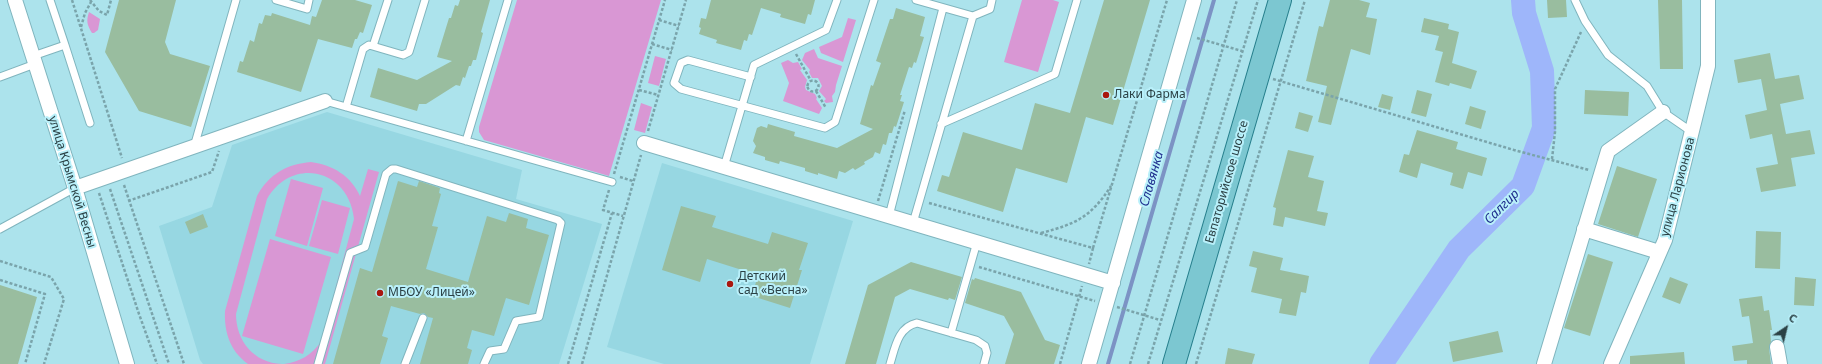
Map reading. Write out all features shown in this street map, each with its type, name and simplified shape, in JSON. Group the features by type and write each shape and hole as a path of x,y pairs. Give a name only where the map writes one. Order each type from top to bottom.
{"main road":[{"name":"Евпаторийское шоссе","path":"1174,364 1280,0"}],"street":[{"name":"улица Крымской Весны","path":"15,0 127,364"},
{"path":"1089,364 1194,0"},
{"name":"улица Ларионова","path":"1611,364 1665,240 1708,66 1708,0"},
{"path":"74,188 120,178 194,147 326,101"},
{"path":"1544,364 1608,151 1663,112"},
{"path":"644,143 1113,283"},
{"path":"1584,229 1660,252"},
{"path":"1777,348 1780,364"}],"lane":[{"path":"50,0 90,123"},
{"path":"194,147 236,0"},
{"path":"276,0 307,9 309,0"},
{"path":"374,46 388,0"},
{"path":"346,107 363,49 366,46 374,46 403,55 407,54 409,52 425,0"},
{"path":"466,141 508,0"},
{"path":"724,167 754,65 826,30 837,0"},
{"path":"751,77 688,60 681,63 674,83 681,89 825,128 836,122 874,0"},
{"path":"916,0 973,16 990,9 992,0"},
{"path":"941,124 1055,74 1077,0"},
{"path":"1575,0 1585,21 1608,55 1647,86 1663,112 1692,132"},
{"path":"888,216 943,8"},
{"path":"913,223 973,16"},
{"path":"0,77 65,45"},
{"path":"326,101 612,182"},
{"path":"318,364 350,253 365,247 386,174 392,169 396,169 558,220 561,223 539,317 516,321 504,349 490,351 484,364"},
{"path":"0,229 74,188"},
{"path":"951,333 977,242"},
{"path":"405,364 423,318"},
{"path":"890,364 898,339 909,325 917,323 976,340 985,346 987,353 984,364"}],"path":[{"path":"72,0 121,154 120,178 124,182 128,201 184,364"},
{"path":"81,27 85,13 91,1 99,11 107,15 111,0"},
{"path":"633,181 614,175 665,0"},
{"path":"582,364 633,181 686,0"},
{"path":"1060,364 1167,0"},
{"path":"1130,364 1237,0"},
{"path":"1148,364 1160,320 1258,0"},
{"path":"1196,364 1305,0"},
{"path":"659,20 679,26"},
{"path":"1552,159 1555,132 1555,89 1585,21"},
{"path":"1184,34 1242,51"},
{"path":"652,44 672,50"},
{"path":"794,50 811,81 818,84 816,91 826,108"},
{"path":"1258,76 1601,174"},
{"path":"811,81 808,85 808,89 810,91 816,91"},
{"path":"639,90 658,95"},
{"path":"128,201 212,172 220,149 213,151"},
{"path":"612,182 603,210 623,216"},
{"path":"1041,234 1065,227 1078,221 1099,204 1113,183"},
{"path":"104,188 110,187 169,364"},
{"path":"98,190 157,364"},
{"path":"919,200 1094,248"},
{"path":"568,364 612,213"},
{"path":"0,261 51,277 64,299 44,364"},
{"path":"971,264 1160,320"},
{"path":"0,280 45,294 25,364"}],"shaded area":[{"path":"517,0 661,0 609,176 484,140 479,132 479,127"},
{"path":"1022,0 1053,0 1059,2 1038,72 1004,62"},
{"path":"89,12 100,19 98,30 94,33 92,33 89,28"},
{"path":"848,18 856,20 843,62 821,53 819,47 842,37"},
{"path":"814,49 818,58 842,66 835,92 832,96 833,102 826,103 824,101 826,99 819,91 822,86 818,78 812,78 809,72 810,70 802,60 805,53"},
{"path":"655,56 666,59 659,86 648,83"},
{"path":"788,60 793,63 798,62 802,69 800,70 807,80 805,87 806,90 815,94 816,99 822,108 819,114 783,101 789,83 781,63"},
{"path":"641,103 652,107 645,133 634,130"},
{"name":"МБОУ «Лицей»","path":"327,112 522,170 516,199 602,224 559,364 203,364 200,360 159,226 212,207 232,145"},
{"path":"311,162 334,169 346,177 352,183 360,196 368,169 379,172 325,364 284,364 295,362 305,357 321,342 354,219 350,202 342,189 331,179 318,174 304,173 290,177 278,185 267,199 236,314 239,333 248,349 263,360 282,364 248,364 237,353 229,340 225,311 257,196 273,176 294,165"},
{"name":"Детский сад «Весна»","path":"662,163 853,221 810,364 664,364 607,347"},
{"path":"291,179 323,188 307,246 275,236"},
{"path":"322,200 350,208 338,254 309,246"},
{"path":"270,239 331,257 303,354 242,336"}],"building":[{"path":"119,0 176,0 165,42 170,54 210,66 191,127 139,111 105,52"},
{"path":"322,0 355,0 372,5 363,33 360,32 357,39 355,39 352,48 318,39 301,92 237,72 240,61 243,62 250,40 254,42 259,23 262,24 265,15 271,16 272,13 310,25 312,16 316,17"},
{"path":"460,0 490,0 481,32 483,33 476,60 473,60 471,66 469,66 465,78 463,77 460,86 456,85 426,104 419,104 417,111 370,97 378,68 417,80 452,61 437,57 449,18 451,18 455,5 458,6"},
{"path":"711,0 815,0 811,15 808,14 805,24 780,17 781,14 761,8 752,35 749,34 747,41 744,40 741,50 716,43 717,40 699,34 701,28 699,27 701,18 706,19"},
{"path":"1104,0 1150,0 1113,125 1086,117 1067,183 1016,168 1003,212 937,191 942,175 949,177 963,132 1022,150 1035,103 1070,113"},
{"path":"1330,0 1359,0 1370,3 1366,17 1377,19 1370,55 1351,49 1331,125 1318,122 1327,86 1306,81 1319,26 1323,27"},
{"path":"1547,0 1566,0 1567,17 1548,18"},
{"path":"1658,0 1682,0 1683,69 1660,69"},
{"path":"896,8 925,17 920,36 924,37 916,63 914,62 912,68 909,67 900,95 902,95 900,101 904,102 896,127 894,126 892,133 889,133 886,145 883,144 880,154 875,152 873,157 864,162 865,164 855,170 853,168 845,173 839,171 837,179 818,173 818,175 805,171 805,168 780,161 779,164 765,160 765,157 753,153 756,146 753,141 757,128 761,126 767,128 768,124 795,132 794,136 837,148 873,129 860,124 871,85 873,86 881,63 876,61 890,19 893,19"},
{"path":"1424,18 1449,24 1448,29 1459,32 1452,63 1477,71 1471,89 1450,83 1449,86 1435,82 1443,52 1435,50 1439,36 1421,32"},
{"path":"1770,53 1775,79 1799,75 1804,99 1780,104 1786,134 1810,130 1815,154 1791,158 1796,186 1761,192 1756,168 1778,164 1772,134 1750,139 1745,115 1767,110 1761,79 1738,83 1734,60"},
{"path":"1417,90 1432,94 1426,117 1411,113"},
{"path":"1585,90 1629,92 1628,116 1584,114"},
{"path":"1382,94 1393,97 1390,110 1378,107"},
{"path":"1470,106 1486,111 1481,129 1465,124"},
{"path":"1299,112 1313,116 1308,132 1295,128"},
{"path":"1417,130 1458,142 1456,149 1487,158 1482,176 1468,172 1463,189 1450,185 1453,173 1421,163 1417,178 1399,172 1404,154 1409,155"},
{"path":"1288,150 1314,156 1308,177 1324,181 1317,211 1328,213 1325,226 1285,217 1283,227 1273,225 1276,208 1273,207"},
{"path":"1617,166 1657,179 1638,237 1598,224"},
{"path":"398,181 417,187 419,181 440,188 439,193 441,194 432,226 438,227 426,269 468,282 487,216 506,222 509,213 528,219 526,228 549,235 529,305 506,298 494,336 472,330 467,348 472,350 468,364 420,364 433,318 428,317 424,313 420,314 391,306 382,336 388,338 380,364 333,364 360,268 372,272"},
{"path":"681,206 716,216 712,227 768,244 772,232 808,243 799,270 802,270 790,308 752,296 758,275 707,259 700,282 662,270"},
{"path":"203,214 208,227 190,234 185,222"},
{"path":"1756,231 1781,232 1780,269 1755,268"},
{"path":"1253,251 1283,258 1280,270 1309,276 1306,293 1301,292 1296,316 1279,313 1282,299 1251,292 1257,268 1249,266"},
{"path":"1588,254 1613,262 1590,336 1564,328"},
{"path":"911,262 962,277 955,300 949,298 948,300 910,289 895,297 876,364 845,364 868,285"},
{"path":"1670,277 1688,284 1680,304 1662,297"},
{"path":"1795,277 1816,279 1814,306 1794,305"},
{"path":"975,278 1021,292 1045,340 1060,345 1054,364 1005,364 1014,334 1004,316 965,303 972,279 974,280"},
{"path":"0,285 37,297 18,364 0,364"},
{"path":"1762,296 1764,311 1769,310 1772,330 1770,330 1771,342 1769,348 1771,364 1747,364 1747,360 1734,361 1732,346 1753,343 1749,316 1742,317 1739,299"},
{"path":"1498,331 1503,352 1453,362 1449,342"},
{"path":"1228,348 1255,354 1252,364 1225,364"},
{"path":"1684,352 1685,364 1630,364 1630,356"}],"waterway":[{"name":"Славянка","path":"1108,364 1214,0"},
{"name":"Салгир","path":"1381,364 1459,249 1523,186 1544,128 1542,71 1524,13 1523,0"}],"place":[{"name":"Лаки Фарма","path":"1106,95"},
{"name":"Детский сад «Весна»","path":"730,284"},
{"name":"МБОУ «Лицей»","path":"380,293"}]}
